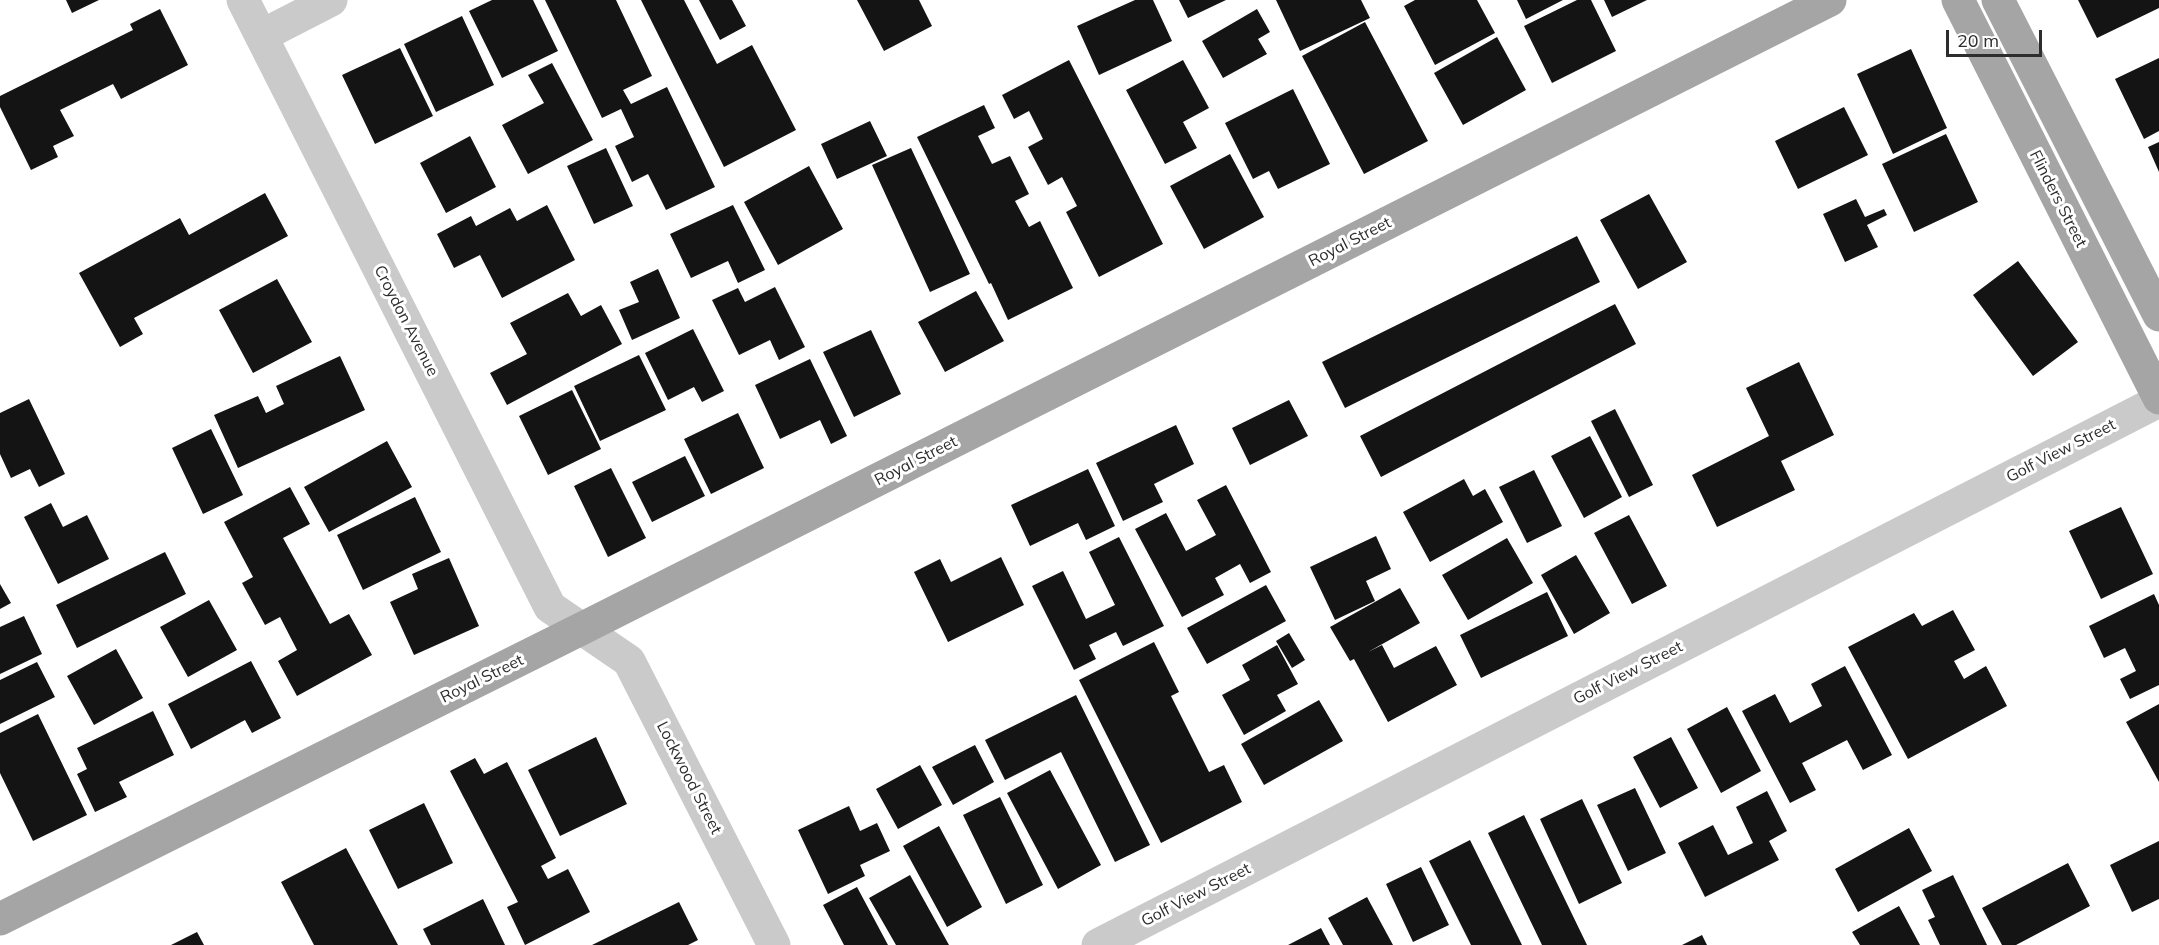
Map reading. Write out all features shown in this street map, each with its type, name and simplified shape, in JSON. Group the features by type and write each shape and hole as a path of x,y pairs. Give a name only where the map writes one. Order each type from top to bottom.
{"main road":[{"name":"Royal Street","path":"1,917 583,628 1830,0"},
{"name":"Flinders Street","path":"1958,0 2159,399"},
{"path":"1998,0 2159,315"}],"street":[{"name":"Croydon Avenue","path":"243,0 550,607 583,628"},
{"path":"261,36 331,0"},
{"name":"Golf View Street","path":"1098,945 2159,399"},
{"name":"Lockwood Street","path":"583,628 629,661 774,945"}],"building":[{"path":"66,0 99,0 72,13"},
{"path":"492,0 533,0 558,51 502,78 469,11"},
{"path":"545,0 616,0 652,76 623,90 631,104 667,87 715,187 666,210 648,174 632,182 615,146 634,137 621,109 602,118"},
{"path":"641,0 684,0 717,64 752,45 796,130 724,167"},
{"path":"699,0 732,0 746,26 720,40"},
{"path":"857,0 919,0 932,26 884,51"},
{"path":"1135,0 1153,0 1172,41 1099,75 1077,26"},
{"path":"1179,0 1226,0 1188,18"},
{"path":"1276,0 1361,0 1370,18 1300,51"},
{"path":"1415,0 1477,0 1495,33 1435,65 1404,6"},
{"path":"1517,0 1563,0 1526,19"},
{"path":"1577,0 1591,0 1616,51 1552,83 1524,26"},
{"path":"1604,0 1647,0 1612,17"},
{"path":"2078,0 2159,0 2159,8 2097,38"},
{"path":"160,9 188,65 121,99 113,84 60,110 74,136 53,146 58,157 31,170 0,107 0,96 133,30 130,24"},
{"path":"1257,9 1270,32 1258,39 1267,54 1223,78 1202,41"},
{"path":"462,16 494,85 436,112 404,44"},
{"path":"1365,22 1428,141 1364,174 1302,56"},
{"path":"1497,37 1526,90 1463,125 1434,73"},
{"path":"400,48 433,116 375,144 342,75"},
{"path":"1911,49 1947,128 1893,154 1857,74"},
{"path":"2159,58 2159,131 2144,139 2115,79"},
{"path":"1069,60 1163,244 1099,277 1066,212 1077,206 1062,177 1048,185 1028,147 1043,139 1029,111 1014,119 1002,95"},
{"path":"1183,60 1209,108 1183,122 1197,148 1165,164 1126,90"},
{"path":"552,63 593,140 528,174 502,125 544,103 528,75"},
{"path":"1293,89 1330,164 1278,189 1269,171 1253,179 1225,123"},
{"path":"984,105 995,128 978,136 992,164 1010,156 1029,194 1015,201 1029,227 1040,221 1073,288 1008,320 917,137"},
{"path":"1844,107 1868,155 1798,189 1775,141"},
{"path":"870,121 887,156 837,179 821,144"},
{"path":"1946,134 1978,202 1914,232 1882,164"},
{"path":"470,136 496,187 446,213 420,163"},
{"path":"2159,142 2159,172 2148,147"},
{"path":"606,148 633,206 594,224 567,166"},
{"path":"911,148 970,274 930,292 872,165"},
{"path":"1230,154 1264,217 1204,249 1170,186"},
{"path":"809,166 843,229 778,265 744,202"},
{"path":"265,193 288,236 134,318 143,334 120,347 79,273 180,218 189,235"},
{"path":"1649,194 1687,262 1638,289 1600,220"},
{"path":"1856,199 1865,217 1884,209 1887,215 1867,225 1878,247 1845,262 1823,214"},
{"path":"547,205 575,260 502,298 480,255 454,268 437,234 471,216 476,226 510,208 517,221"},
{"path":"733,205 765,270 738,283 728,261 691,278 670,234"},
{"path":"1577,236 1600,282 1345,408 1322,362"},
{"path":"2018,261 2078,342 2033,376 1973,295"},
{"path":"658,269 680,318 632,340 619,310 639,302 630,282"},
{"path":"277,279 312,342 253,373 219,310"},
{"path":"775,287 805,347 779,360 770,340 739,355 712,300 738,288 745,302"},
{"path":"976,291 1004,341 945,372 918,322"},
{"path":"568,293 581,316 601,305 622,344 507,405 490,373 527,354 510,323"},
{"path":"1615,304 1636,344 1381,477 1360,436"},
{"path":"693,329 724,391 702,402 694,387 668,400 645,353"},
{"path":"871,330 901,394 854,417 823,352"},
{"path":"639,355 666,410 600,441 574,386"},
{"path":"340,356 365,410 238,468 214,415 258,396 266,413 284,404 276,386"},
{"path":"810,359 847,436 831,444 820,420 780,439 755,385"},
{"path":"1799,362 1834,435 1781,461 1795,490 1717,527 1692,475 1769,436 1746,388"},
{"path":"572,390 601,449 548,475 519,416"},
{"path":"29,399 65,474 39,487 30,469 11,478 0,454 0,413"},
{"path":"1289,400 1308,436 1250,465 1232,428"},
{"path":"1615,409 1653,485 1629,497 1591,421"},
{"path":"738,413 764,468 711,494 684,439"},
{"path":"1176,425 1194,464 1154,484 1163,502 1123,521 1096,463"},
{"path":"211,429 243,495 203,514 172,448"},
{"path":"1590,436 1622,497 1584,518 1551,456"},
{"path":"387,441 412,487 329,532 304,487"},
{"path":"685,456 705,496 652,522 632,482"},
{"path":"611,468 646,538 608,557 574,486"},
{"path":"1088,469 1115,526 1086,540 1078,523 1030,546 1011,505"},
{"path":"1534,470 1562,526 1527,543 1499,487"},
{"path":"1464,479 1473,496 1485,489 1503,522 1430,562 1403,512"},
{"path":"1226,485 1271,572 1250,583 1240,564 1215,578 1224,595 1182,617 1135,529 1166,513 1186,551 1216,535 1197,500"},
{"path":"290,487 310,524 283,538 330,624 349,614 372,655 297,696 278,661 297,650 280,617 265,625 242,583 253,577 224,522"},
{"path":"415,497 441,552 363,590 337,535"},
{"path":"51,503 63,527 87,515 109,559 58,584 24,517"},
{"path":"2121,507 2153,574 2101,599 2069,531"},
{"path":"1629,515 1667,586 1632,604 1594,533"},
{"path":"1376,536 1391,569 1366,581 1375,601 1335,620 1310,567"},
{"path":"1119,537 1164,626 1123,646 1116,632 1089,645 1096,659 1074,670 1032,586 1063,571 1086,619 1115,605 1089,552"},
{"path":"1507,538 1533,583 1468,620 1442,575"},
{"path":"165,552 186,594 77,648 56,605"},
{"path":"1576,555 1610,613 1574,634 1541,575"},
{"path":"1001,557 1024,605 948,642 914,572 940,559 951,582"},
{"path":"449,558 479,626 414,655 390,602 418,589 412,574"},
{"path":"0,584 11,603 0,609"},
{"path":"1266,585 1286,621 1207,664 1187,628"},
{"path":"1400,588 1420,623 1368,652 1382,645 1394,668 1436,646 1457,685 1388,722 1354,659 1350,661 1330,627"},
{"path":"1547,592 1568,636 1481,678 1460,635"},
{"path":"2154,594 2159,605 2159,685 2130,699 2120,679 2136,671 2125,648 2104,658 2089,626"},
{"path":"209,600 237,650 188,677 160,627"},
{"path":"1953,610 1975,650 1954,661 1964,679 1986,666 2007,706 1908,759 1848,647 1914,613 1922,626"},
{"path":"24,616 42,654 0,674 0,627"},
{"path":"1289,633 1305,660 1292,668 1276,641"},
{"path":"1154,642 1179,692 1171,696 1209,772 1224,765 1242,802 1161,843 1079,680"},
{"path":"1277,645 1298,684 1277,695 1286,711 1244,735 1222,695 1250,680 1242,665"},
{"path":"116,649 143,698 94,725 67,676"},
{"path":"251,661 281,718 252,733 245,720 191,749 168,704"},
{"path":"37,662 55,697 0,724 0,680"},
{"path":"1845,666 1892,755 1863,770 1847,740 1802,763 1816,790 1790,803 1742,711 1775,694 1790,723 1822,706 1811,684"},
{"path":"1076,695 1150,845 1115,862 1061,752 1005,780 985,740"},
{"path":"1319,700 1343,741 1264,785 1241,744"},
{"path":"2159,704 2159,782 2126,722"},
{"path":"1727,707 1761,771 1721,793 1687,729"},
{"path":"153,711 174,755 119,782 127,797 95,812 77,774 87,769 77,748"},
{"path":"38,714 87,815 33,841 0,773 0,733"},
{"path":"596,737 627,804 560,836 528,770"},
{"path":"1671,737 1698,788 1660,808 1633,757"},
{"path":"975,745 994,782 953,805 932,767"},
{"path":"475,758 484,774 507,762 556,858 541,866 548,879 568,869 590,912 525,945 507,907 518,902 450,771"},
{"path":"920,765 942,805 898,829 876,789"},
{"path":"1050,770 1101,865 1058,889 1007,793"},
{"path":"1635,788 1666,853 1628,871 1597,805"},
{"path":"1767,791 1787,831 1769,841 1779,860 1705,897 1678,843 1713,825 1728,855 1753,843 1736,807"},
{"path":"1000,797 1043,885 1006,904 963,815"},
{"path":"1582,799 1622,883 1579,904 1540,819"},
{"path":"424,803 453,863 398,889 369,830"},
{"path":"849,806 860,831 877,823 890,851 860,865 865,876 828,894 798,830"},
{"path":"1524,815 1587,945 1542,945 1488,833"},
{"path":"939,826 982,907 947,927 903,846"},
{"path":"1909,828 1932,871 1858,912 1835,869"},
{"path":"1470,840 1522,945 1471,945 1429,861"},
{"path":"2159,841 2159,899 2132,912 2110,865"},
{"path":"346,848 398,945 314,945 281,882"},
{"path":"2068,863 2090,906 2016,945 2002,945 1982,908"},
{"path":"1421,867 1449,925 1413,942 1386,884"},
{"path":"910,875 949,945 896,945 869,898"},
{"path":"1953,875 1987,945 1940,945 1928,920 1935,917 1922,890"},
{"path":"857,887 888,945 844,945 823,905"},
{"path":"1367,897 1393,945 1343,945 1328,918"},
{"path":"483,899 505,945 431,945 423,929"},
{"path":"679,902 698,940 688,945 592,945"},
{"path":"1899,906 1920,945 1860,945 1852,932"},
{"path":"1321,928 1330,945 1288,945"},
{"path":"197,932 204,945 171,945"},
{"path":"1702,935 1707,945 1682,945"}]}
